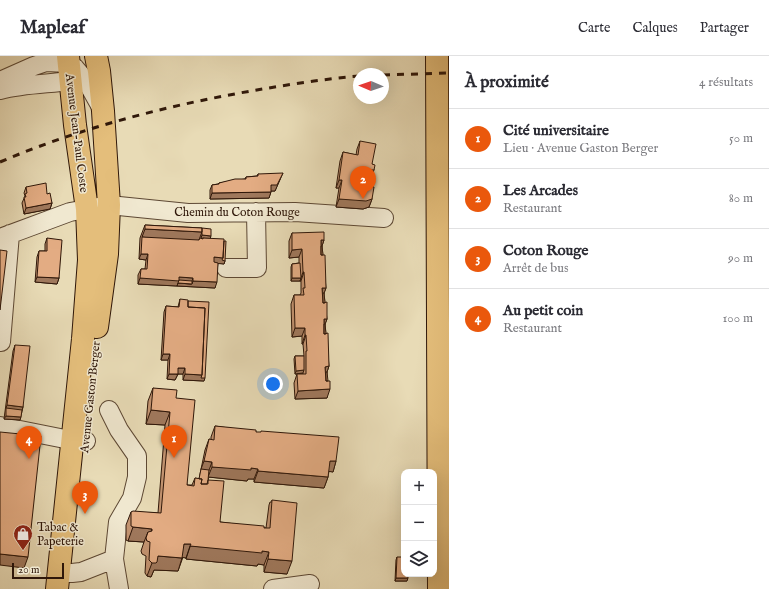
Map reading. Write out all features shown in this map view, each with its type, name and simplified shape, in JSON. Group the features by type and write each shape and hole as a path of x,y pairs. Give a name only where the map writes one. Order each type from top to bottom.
{"main road":[{"name":"Avenue Jean-Paul Coste","path":"96,56 103,111 109,205"},
{"path":"437,56 439,589"},
{"name":"Avenue Jean-Paul Coste","path":"72,65 75,125 87,209"},
{"name":"Avenue Gaston Berger","path":"79,441 97,332 107,254 109,205"},
{"name":"Avenue Gaston Berger","path":"65,581 79,441 83,339 88,268 87,209"}],"street":[{"path":"0,81 41,61 72,65 87,82 103,111"},
{"path":"0,90 18,86 41,84 72,65"},
{"name":"Chemin du Coton Rouge","path":"5,236 70,212 109,205 188,213 295,212 384,218"},
{"path":"226,268 257,268 256,212"},
{"path":"0,346 5,236"},
{"path":"108,410 119,430 137,456 136,477 132,498 118,522 114,559 119,589"},
{"path":"0,426 79,441"},
{"path":"65,581 81,572 114,559"},
{"path":"273,589 310,584"}],"building":[{"path":"360,141 376,144 372,164 375,165 374,170 371,170 369,186 374,187 372,199 366,201 339,199 342,180 339,180 343,152 358,155"},
{"path":"283,173 277,185 271,185 271,192 212,193 212,185 219,183 235,179 246,179 246,177 258,176 258,174"},
{"path":"46,183 47,194 50,193 52,203 26,208 24,197 26,197 25,194 27,193 26,187"},
{"path":"145,225 202,228 202,232 145,229"},
{"path":"202,228 211,229 211,236 202,235"},
{"path":"324,232 324,240 321,240 321,255 325,255 326,288 322,288 323,303 327,302 327,319 324,319 324,334 328,333 329,366 325,367 326,381 330,381 330,389 298,391 297,374 306,374 307,351 305,328 295,328 294,295 304,295 303,288 305,288 302,249 292,250 292,233"},
{"path":"142,237 199,240 200,238 224,239 223,258 214,257 214,262 218,263 217,282 193,281 193,278 179,277 179,281 140,278 141,269 147,269 148,254 141,254"},
{"path":"47,238 62,240 59,278 37,277 39,251 47,251"},
{"path":"224,241 226,241 225,261 222,260"},
{"path":"322,246 323,255 321,255"},
{"path":"0,250 7,251 0,310"},
{"path":"300,263 301,278 292,278 292,264"},
{"path":"179,280 192,281 192,284 178,283"},
{"path":"324,293 325,303 323,303"},
{"path":"180,299 188,300 188,307 205,308 202,375 185,374 185,368 178,368 178,374 169,374 170,354 163,354 166,306 179,307"},
{"path":"188,301 209,302 205,378 201,378 205,308 188,307"},
{"path":"325,324 326,334 324,334"},
{"path":"15,345 30,346 23,407 7,405"},
{"path":"295,356 304,356 304,370 296,371"},
{"path":"327,372 328,381 326,381"},
{"path":"153,388 177,390 176,398 195,400 187,485 194,486 195,478 202,479 201,484 208,484 208,480 224,481 220,522 264,526 264,528 270,528 272,500 297,503 292,561 268,559 269,552 262,551 262,553 190,546 191,544 184,544 182,558 158,556 156,563 152,563 149,560 150,542 147,541 146,538 148,532 152,531 152,529 131,526 131,512 161,513 170,412 151,410"},
{"path":"6,408 22,410 21,417 6,416"},
{"path":"215,426 256,430 256,432 261,431 339,437 336,461 330,461 328,477 258,471 258,469 251,468 251,470 212,467 212,462 204,461 209,439 214,440"},
{"path":"0,432 41,436 28,557 0,554"},
{"path":"201,469 209,470 207,484 201,484 202,479 199,479"},
{"path":"397,557 401,557 401,577 408,578 396,578"}],"railway":[{"path":"389,75 449,73"},
{"path":"0,162 61,139 123,119 155,111 219,97 291,84 353,77"}],"place":[{"name":"Les Arcades","path":"363,199"},
{"name":"Cité universitaire","path":"174,458"},
{"name":"Au petit coin","path":"29,459"},
{"name":"Coton Rouge","path":"85,514"},
{"name":"Tabac & Papeterie","path":"23,551"}]}
